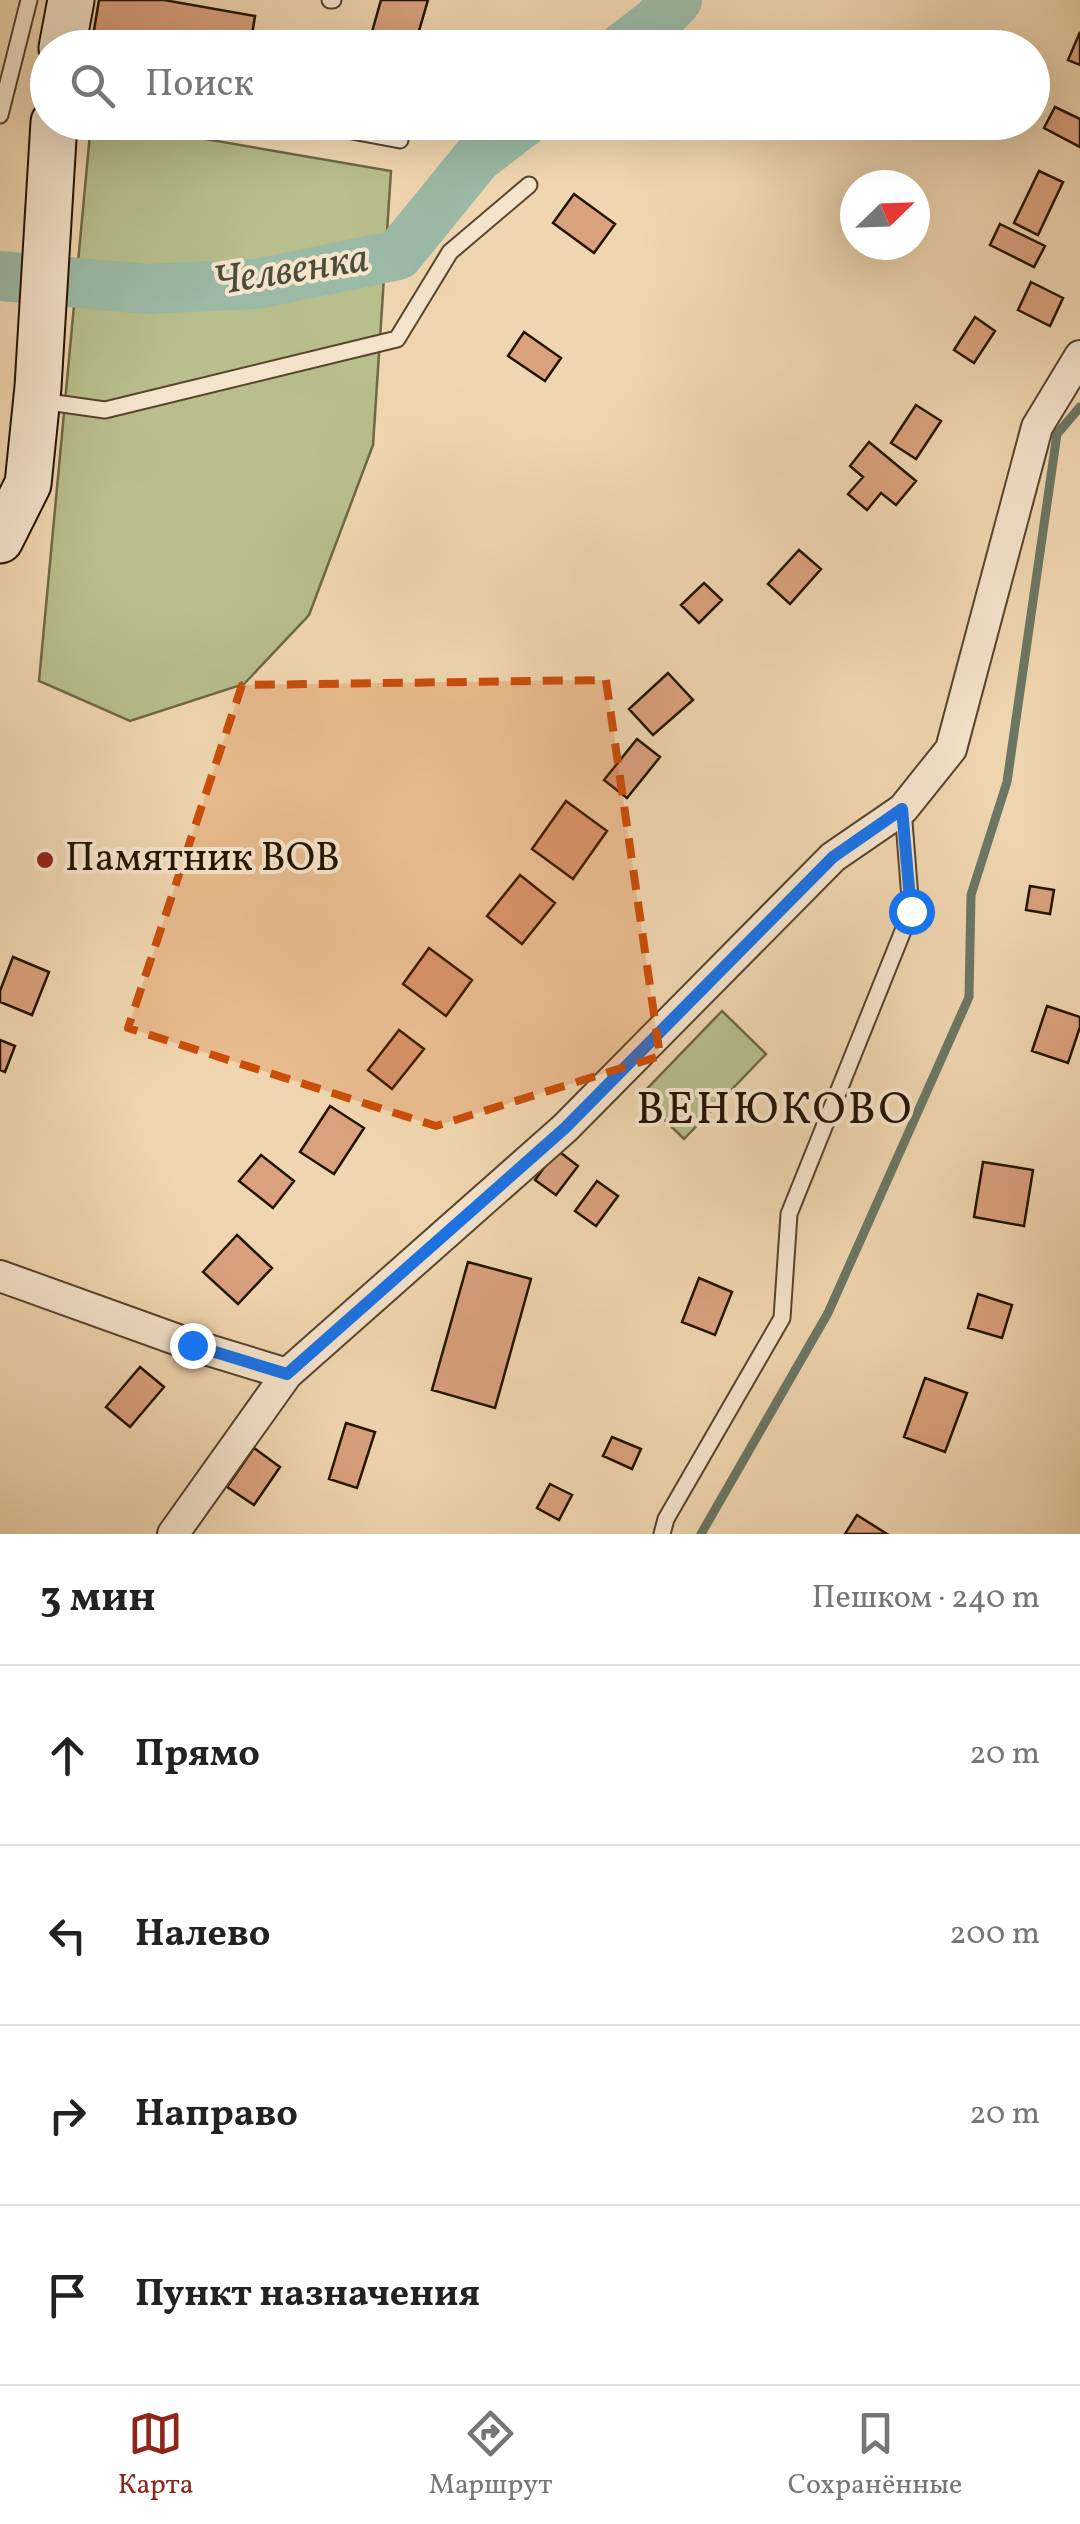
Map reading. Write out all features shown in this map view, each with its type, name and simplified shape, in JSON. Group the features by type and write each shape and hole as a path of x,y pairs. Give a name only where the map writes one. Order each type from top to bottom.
{"main road":[{"path":"0,540 28,484 38,393 53,140"}],"street":[{"path":"173,1534 287,1374 565,1128 833,857 902,809 951,749 1037,428 1080,356"},
{"path":"0,1276 192,1345 287,1374"}],"lane":[{"path":"0,116 30,62"},
{"path":"38,393 105,410 398,339 450,252 529,184"},
{"path":"662,1534 666,1519 782,1318 789,1214 911,911 902,809"}],"highlighted area":[{"path":"606,680 660,1056 436,1126 128,1028 242,685"}],"green space":[{"path":"89,140 211,140 391,171 373,445 309,615 244,684 130,721 39,681"},
{"path":"722,1011 766,1054 684,1139 640,1096"}],"building":[{"path":"99,0 164,0 255,16 253,30 94,30"},
{"path":"381,0 428,0 419,30 373,30"},
{"path":"1080,32 1080,65 1068,60"},
{"path":"1055,107 1080,119 1080,147 1050,131"},
{"path":"1039,171 1063,182 1038,235 1014,223"},
{"path":"574,194 615,224 594,253 553,223"},
{"path":"1000,224 1045,246 1034,267 990,245"},
{"path":"1031,282 1063,298 1050,326 1018,310"},
{"path":"975,317 995,331 974,363 954,350"},
{"path":"524,332 561,358 545,381 508,356"},
{"path":"916,405 941,421 916,459 891,443"},
{"path":"869,442 916,481 896,505 881,493 867,510 848,494 863,477 850,466"},
{"path":"799,550 821,569 790,604 768,584"},
{"path":"704,583 722,600 699,623 681,605"},
{"path":"668,673 693,700 653,735 629,709"},
{"path":"637,739 660,757 627,798 604,780"},
{"path":"566,801 607,831 573,879 532,849"},
{"path":"520,875 555,903 522,944 487,916"},
{"path":"1030,886 1054,890 1050,914 1026,910"},
{"path":"429,948 472,980 446,1016 403,984"},
{"path":"13,957 49,972 32,1015 0,1002 0,991"},
{"path":"1047,1006 1080,1017 1068,1063 1032,1051"},
{"path":"399,1030 424,1049 392,1089 368,1070"},
{"path":"0,1040 15,1046 5,1072 0,1070"},
{"path":"330,1106 364,1128 334,1174 300,1152"},
{"path":"557,1150 578,1166 556,1195 535,1180"},
{"path":"261,1155 294,1181 273,1208 239,1181"},
{"path":"983,1162 1033,1170 1024,1226 974,1217"},
{"path":"597,1181 618,1196 596,1226 575,1211"},
{"path":"237,1235 272,1268 238,1304 203,1272"},
{"path":"468,1262 531,1279 495,1408 432,1390"},
{"path":"699,1278 732,1292 715,1335 682,1322"},
{"path":"978,1294 1012,1305 1002,1338 968,1328"},
{"path":"140,1367 164,1387 130,1427 106,1407"},
{"path":"925,1378 967,1393 945,1452 904,1437"},
{"path":"346,1423 375,1432 357,1488 329,1479"},
{"path":"612,1437 641,1449 632,1469 603,1456"},
{"path":"254,1448 280,1467 254,1505 227,1487"},
{"path":"550,1484 572,1495 559,1520 537,1508"},
{"path":"857,1515 887,1534 845,1534"}],"waterway":[{"name":"Челвенка","path":"646,30 677,0"},
{"name":"Челвенка","path":"0,276 147,289 256,284 398,255 477,158 500,140"},
{"path":"701,1534 828,1313 969,997 971,895 1007,782 1057,434 1080,407"}],"place":[{"name":"Памятник ВОВ","path":"45,860"}],"district":[{"name":"ВЕНЮКОВО","path":"775,1111"}],"route":[{"path":"192,1345 287,1374 565,1128 833,857 902,809 911,911"}]}
